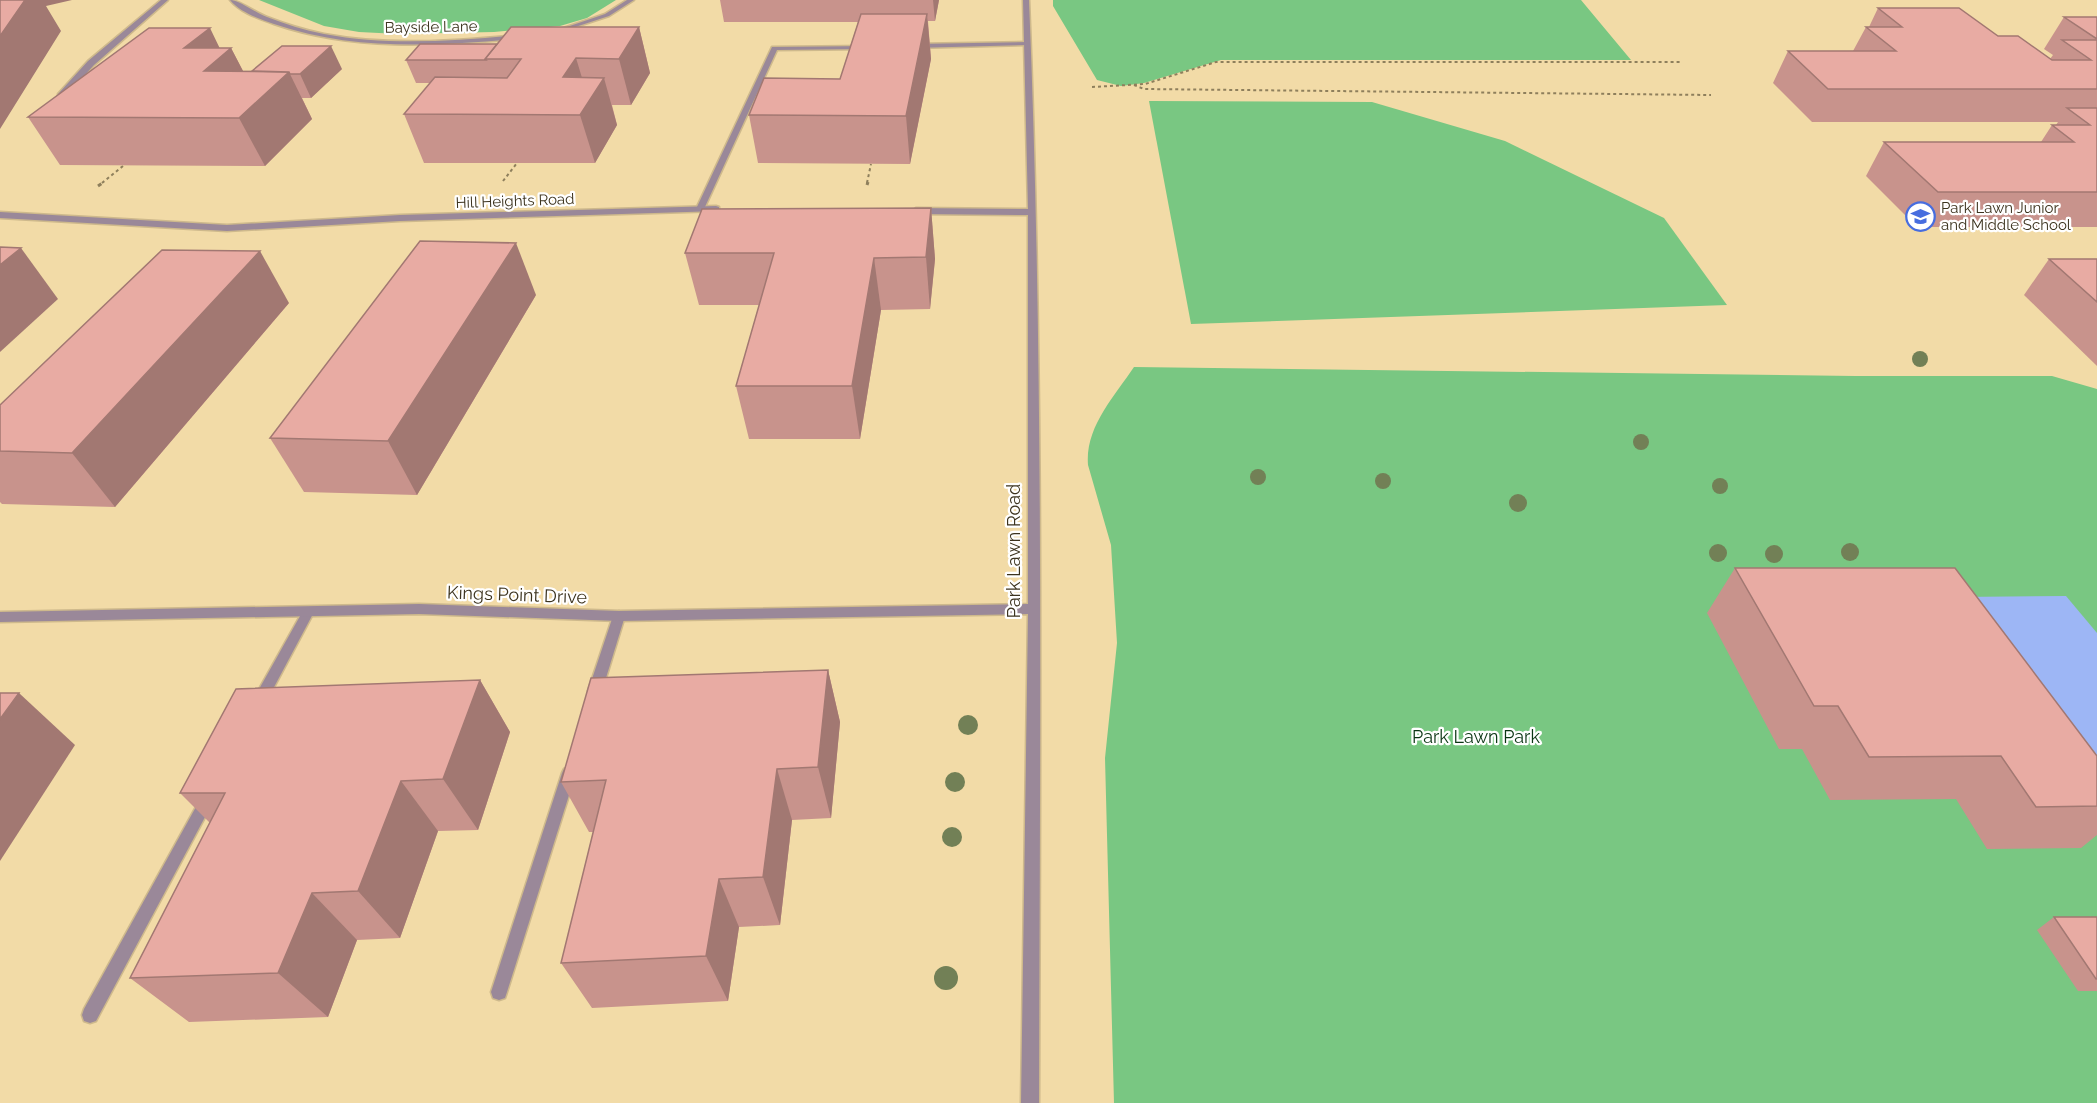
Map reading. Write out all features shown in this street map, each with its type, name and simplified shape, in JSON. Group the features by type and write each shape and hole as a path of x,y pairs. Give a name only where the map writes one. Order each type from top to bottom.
{"street":[{"path":"53,104 91,63 165,0"},
{"name":"Bayside Lane","path":"233,0 248,11 276,23 307,32 346,39 411,41 522,36"},
{"path":"549,32 607,15 631,0"},
{"name":"Park Lawn Road","path":"1026,0 1032,212 1034,609 1030,1103"},
{"path":"904,46 1027,44"},
{"path":"700,209 774,48 881,46"},
{"name":"Hill Heights Road","path":"0,215 227,228 400,218 723,209"},
{"path":"910,211 1032,212"},
{"name":"Kings Point Drive","path":"0,617 419,609 619,616 1034,609"},
{"path":"252,715 308,612"},
{"path":"590,707 619,616"},
{"path":"499,992 572,764"},
{"path":"90,1015 213,788"}],"path":[{"path":"1092,87 1133,85 1216,62 1682,63"},
{"path":"1133,85 1144,89 1711,94"},
{"path":"867,185 871,164"}],"green space":[{"path":"259,0 616,0 587,18 560,26 494,32 399,34 359,32 324,26"},
{"path":"1053,0 1581,0 1631,60 1221,60 1144,83 1121,86 1097,80 1053,6"},
{"path":"1149,101 1372,102 1505,141 1664,218 1727,305 1191,324"},
{"name":"Park Lawn Park","path":"1134,367 1855,376 2052,376 2097,389 2097,1103 1114,1103 1105,758 1117,643 1111,545 1088,465 1088,451 1102,413"}],"water":[{"path":"2066,596 2097,633 2097,785 1957,597"}],"building":[{"path":"0,0 25,0 0,36"},
{"path":"1878,8 1959,8 1998,36 2018,36 2052,60 2091,60 2062,40 2097,40 2097,89 1828,89 1788,51 1896,51 1866,27 1902,27"},
{"path":"861,14 927,14 906,116 749,115 764,78 840,79"},
{"path":"2064,17 2097,17 2097,39"},
{"path":"511,27 639,27 619,59 576,58 563,77 604,78 580,115 404,114 435,77 507,78 521,59 485,59"},
{"path":"149,28 210,28 184,48 231,48 204,71 289,72 239,118 28,117"},
{"path":"420,44 497,44 486,60 406,60"},
{"path":"282,46 331,46 300,74 252,71"},
{"path":"2067,108 2097,108 2097,192 1938,192 1884,142 2074,142 2052,125 2090,125"},
{"path":"931,208 926,257 874,258 852,386 736,386 774,253 685,253 702,209"},
{"path":"420,241 516,243 388,441 270,438"},
{"path":"0,247 21,248 0,265"},
{"path":"162,250 260,251 72,453 0,451 0,405"},
{"path":"2049,259 2097,259 2097,302"},
{"path":"1735,568 1955,568 2097,756 2097,806 2036,807 2001,756 1869,757 1838,706 1814,706"},
{"path":"828,670 818,767 777,769 763,877 719,879 706,956 561,963 606,780 561,782 591,678"},
{"path":"480,680 443,779 401,781 358,891 312,893 278,973 130,978 225,793 180,793 236,689"},
{"path":"0,693 19,693 0,719"},
{"path":"2054,917 2097,917 2097,979 2096,979"}],"place":[{"name":"Park Lawn Junior and Middle School","path":"1920,217"}]}
